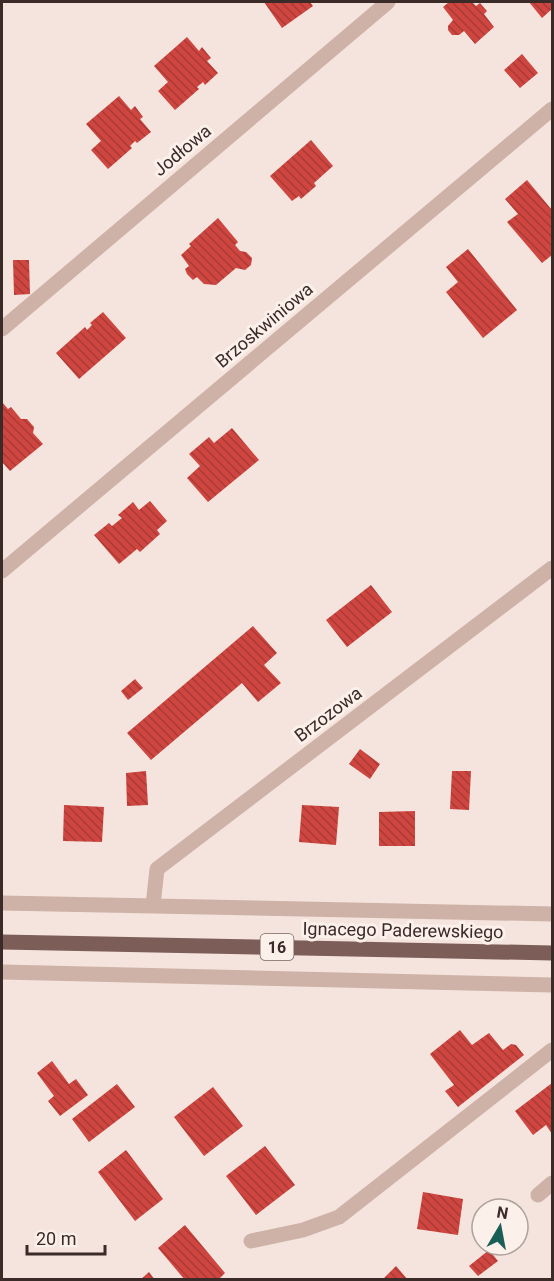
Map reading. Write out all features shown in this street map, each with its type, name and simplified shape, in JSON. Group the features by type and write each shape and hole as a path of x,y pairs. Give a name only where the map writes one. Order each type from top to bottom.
{"main road":[{"name":"Ignacego Paderewskiego","path":"2,942 552,952"}],"street":[{"name":"Jodłowa","path":"2,329 387,2"},
{"name":"Brzoskwiniowa","path":"2,571 552,110"},
{"name":"Brzozowa","path":"153,906 157,869 552,568"},
{"path":"2,903 552,914"},
{"path":"2,972 552,985"},
{"path":"251,1241 303,1230 339,1217 552,1050"},
{"path":"538,1195 552,1183"}],"building":[{"path":"264,2 310,2 313,6 282,28"},
{"path":"449,2 472,2 476,6 480,3 487,11 484,14 494,27 475,44 464,31 459,35 452,35 448,26 453,20 443,7"},
{"path":"529,2 552,2 552,9 542,18"},
{"path":"187,37 199,51 202,47 211,58 207,61 218,73 205,85 203,82 197,87 199,89 175,110 158,91 168,82 154,66"},
{"path":"522,54 538,73 520,88 504,70"},
{"path":"119,96 131,110 135,106 143,117 140,119 151,132 137,143 135,141 130,146 132,148 108,169 91,150 101,141 86,124"},
{"path":"311,140 333,166 314,183 316,186 301,199 299,196 292,201 270,176"},
{"path":"527,180 552,210 552,255 542,263 507,222 518,214 505,199"},
{"path":"218,218 238,242 235,245 240,251 246,252 252,258 251,265 245,270 236,268 216,285 204,284 197,277 193,280 187,274 185,269 189,266 181,255 191,246 189,244"},
{"path":"468,249 517,310 483,338 446,292 458,282 446,267"},
{"path":"13,260 29,260 30,294 14,295"},
{"path":"103,312 126,338 79,379 56,353 85,327 87,330 92,325 90,323"},
{"path":"2,402 8,409 11,407 21,419 27,419 34,427 33,433 43,444 10,471 2,462"},
{"path":"232,428 259,460 208,502 187,478 200,466 189,454 209,437 214,443"},
{"path":"150,501 167,521 157,530 160,534 140,552 137,549 119,564 94,535 109,523 112,526 122,518 118,515 133,502 139,510"},
{"path":"371,585 392,612 347,647 326,620"},
{"path":"253,626 277,653 264,665 281,683 258,702 242,683 151,760 127,733"},
{"path":"135,679 143,688 128,700 121,691"},
{"path":"360,749 380,764 370,779 349,764"},
{"path":"146,771 148,805 127,806 126,773"},
{"path":"452,771 471,771 469,810 450,809"},
{"path":"64,805 104,807 102,842 63,841"},
{"path":"302,805 339,807 336,845 299,842"},
{"path":"415,811 415,846 379,846 379,812"},
{"path":"460,1030 472,1045 489,1033 503,1050 511,1044 516,1045 524,1055 458,1107 445,1091 454,1085 430,1054"},
{"path":"52,1061 69,1084 76,1079 88,1095 60,1116 48,1101 54,1096 37,1073"},
{"path":"552,1083 552,1134 546,1125 533,1135 515,1111"},
{"path":"117,1084 135,1107 89,1142 72,1119"},
{"path":"213,1087 243,1126 204,1156 174,1117"},
{"path":"265,1146 295,1185 256,1215 226,1176"},
{"path":"126,1150 163,1199 135,1221 98,1172"},
{"path":"423,1192 463,1199 458,1235 417,1229"},
{"path":"185,1225 225,1273 218,1280 185,1280 158,1248"},
{"path":"480,1257 495,1257 498,1261 478,1276 469,1266"},
{"path":"396,1266 408,1280 382,1280"},
{"path":"149,1272 155,1280 140,1280"}]}
